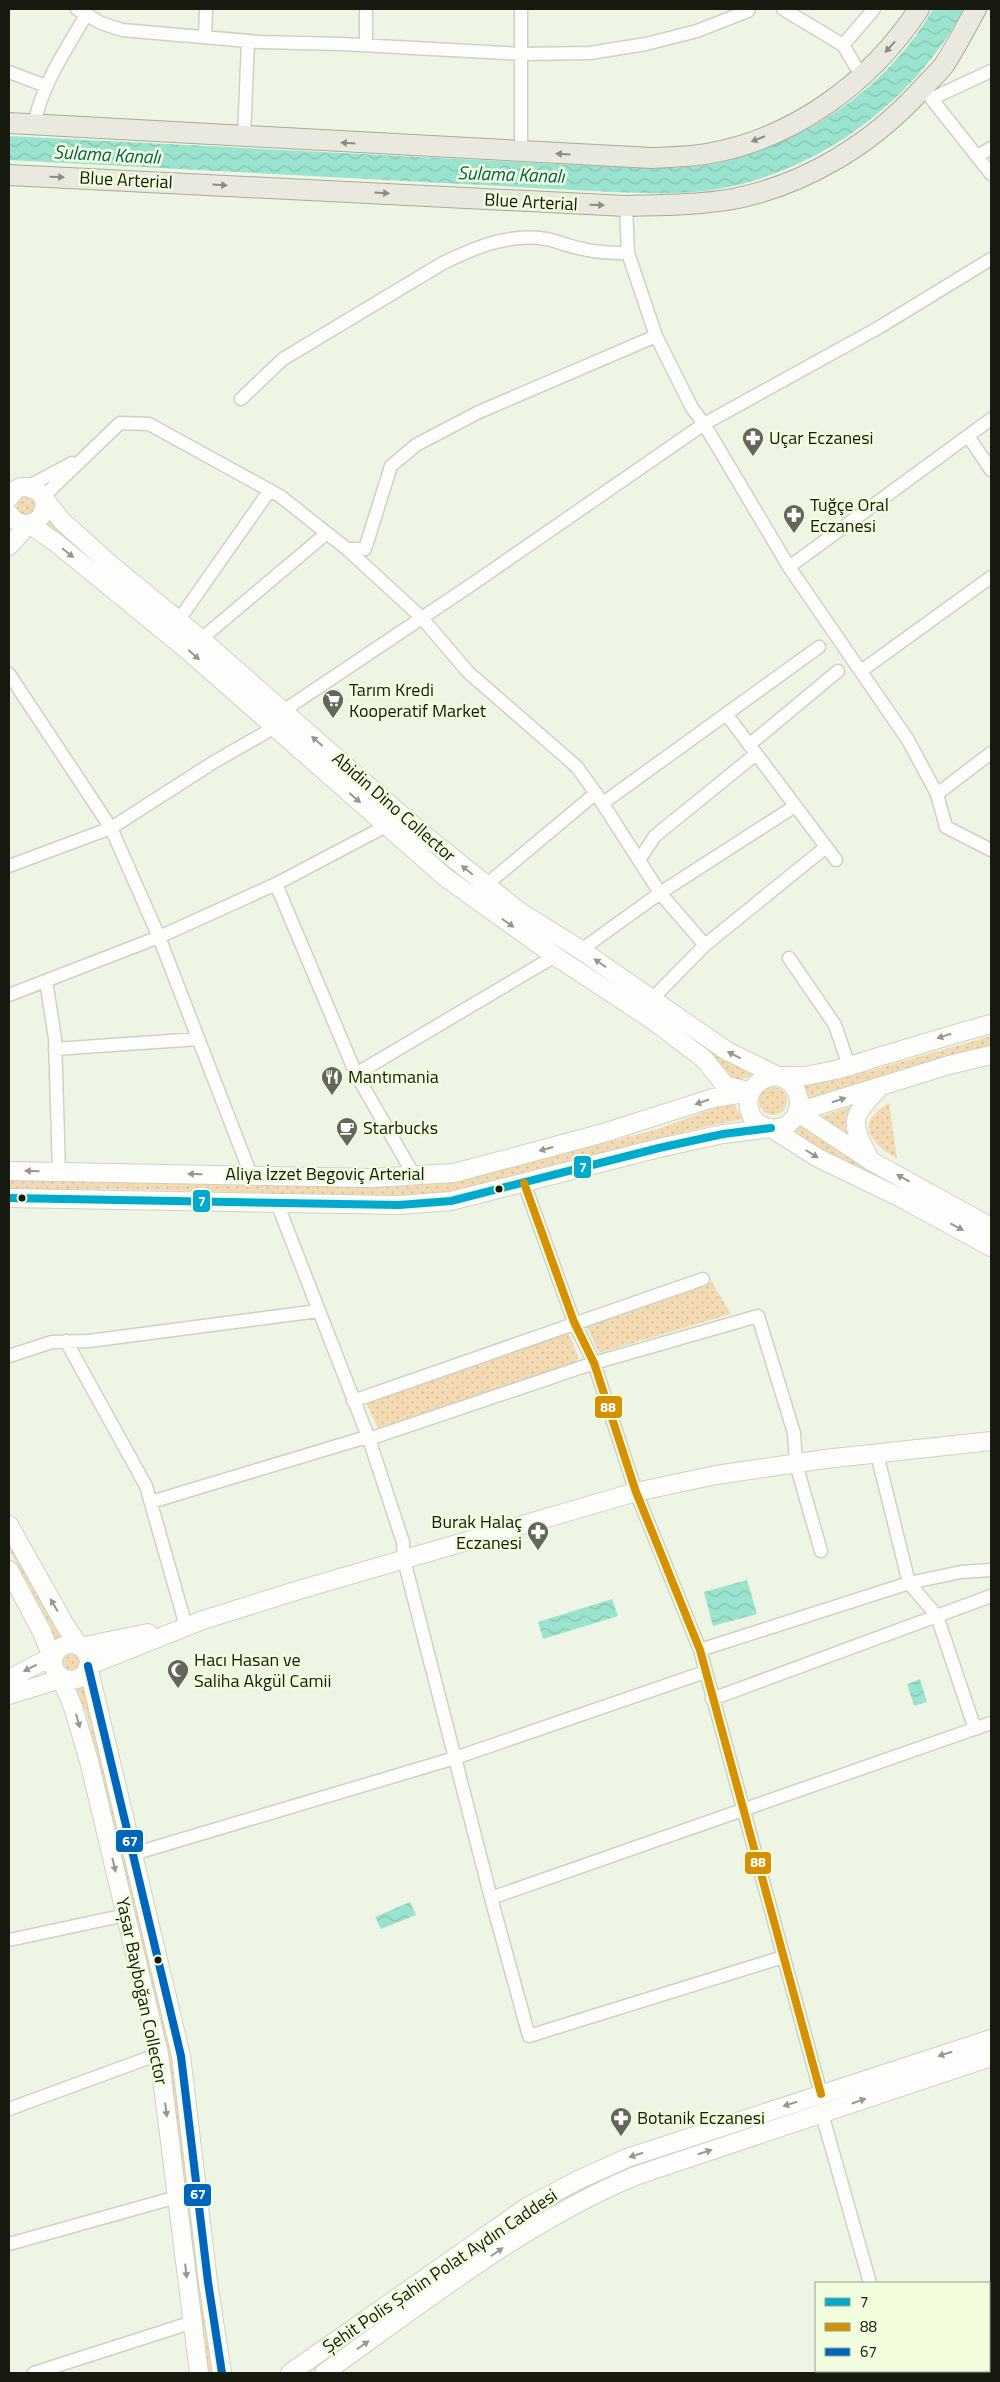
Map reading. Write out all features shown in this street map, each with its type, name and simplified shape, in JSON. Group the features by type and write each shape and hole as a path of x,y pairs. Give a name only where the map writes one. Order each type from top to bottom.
{"main road":[{"path":"9,122 34,125 521,152 652,158 705,154 747,144 784,129 822,109 862,78 904,32 919,9"},
{"name":"Blue Arterial","path":"9,175 626,206 697,204 733,199 772,189 822,167 857,147 906,106 928,93 976,9"},
{"path":"9,476 34,488 43,496 45,508 39,519 29,524 9,546"},
{"path":"9,498 15,490 27,486"},
{"name":"Abidin Dino Collector","path":"43,496 62,521 422,833 520,912 581,950 727,1051 778,1076"},
{"name":"Abidin Dino Collector","path":"9,514 17,522 29,524 56,542 186,648 445,877 555,956 654,1021 704,1059 725,1085 750,1092"},
{"path":"991,1024 849,1066 804,1076 778,1076 760,1082 750,1092 748,1100 751,1115 757,1122 771,1128 818,1158 912,1203 991,1247"},
{"path":"797,1112 949,1064 991,1055"},
{"path":"771,1128 787,1124 797,1112 800,1101 798,1092 793,1085 778,1076"},
{"path":"871,1161 857,1138 854,1120 863,1104 881,1086"},
{"name":"Aliya İzzet Begoviç Arterial","path":"9,1171 371,1178 415,1177 454,1173 600,1134 713,1098 750,1092"},
{"path":"797,1112 871,1161 991,1227"},
{"name":"Aliya İzzet Begoviç Arterial","path":"9,1198 400,1205 443,1202 705,1138 771,1128"},
{"path":"88,1666 186,1626 302,1589 636,1492 716,1475 991,1441"},
{"path":"9,1525 65,1625 87,1655 88,1666 86,1671 77,1679 71,1680 60,1676 53,1666 53,1660 42,1632 9,1570"},
{"path":"53,1660 58,1649 69,1644 80,1646 186,1626"},
{"path":"9,1679 41,1662 53,1660"},
{"name":"Yaşar Bayboğan Collector","path":"88,1666 181,2056 224,2371"},
{"path":"9,1696 51,1682 60,1676"},
{"name":"Yaşar Bayboğan Collector","path":"60,1676 73,1707 89,1761 159,2054 199,2373"},
{"name":"Şehit Polis Şahin Polat Aydın Caddesi","path":"290,2373 527,2207 578,2180 627,2158 991,2039"},
{"name":"Şehit Polis Şahin Polat Aydın Caddesi","path":"324,2373 538,2224 593,2193 635,2176 991,2056"}],"street":[{"path":"204,37 206,9"},
{"path":"366,9 366,45"},
{"path":"521,9 521,152"},
{"path":"34,125 46,86 81,12 100,24 122,30 248,41 366,45 522,54 590,53 646,44 697,31 749,9"},
{"path":"783,9 843,45 862,78"},
{"path":"843,45 874,9"},
{"path":"244,137 248,41"},
{"path":"991,71 928,93 991,174"},
{"path":"9,72 46,86"},
{"path":"978,156 991,148"},
{"path":"626,206 628,253 656,336 692,408 704,424 789,567 908,740 937,794 946,827 991,850"},
{"path":"241,399 283,359 443,262 469,250 505,240 527,237 548,239 595,252 628,253"},
{"path":"283,711 704,424 878,328 991,258"},
{"path":"347,549 364,549 391,466 416,445 479,412 656,336"},
{"path":"789,567 991,419"},
{"path":"43,496 120,423 149,424 270,490 347,549 422,618 468,672 577,767 660,894 705,945"},
{"path":"968,436 991,470"},
{"path":"27,486 86,456"},
{"path":"178,621 270,490"},
{"path":"200,639 327,533"},
{"path":"861,671 991,577"},
{"path":"486,885 599,798 727,715 819,647"},
{"path":"639,860 655,836 753,750 838,671"},
{"path":"9,674 111,828 159,937 251,1175"},
{"path":"727,715 836,860"},
{"path":"9,866 111,828 214,762 275,727"},
{"path":"937,794 991,754"},
{"path":"581,950 660,894 795,806"},
{"path":"9,995 159,937 276,884 388,826"},
{"path":"652,1000 705,945 826,847"},
{"path":"276,884 356,1074 415,1177"},
{"path":"356,1074 555,956"},
{"path":"789,958 835,1025 849,1066"},
{"path":"46,981 55,1049 59,1171"},
{"path":"55,1049 198,1039"},
{"path":"524,1183 574,1322 594,1363 636,1492 700,1650 742,1810 821,2094"},
{"path":"276,1203 369,1439 403,1542 404,1560 491,1898 529,2036 783,1957"},
{"path":"353,1401 574,1322 703,1279"},
{"path":"9,1356 52,1342 90,1341 318,1310"},
{"path":"151,1502 360,1439 369,1439 594,1363 758,1316 794,1432 796,1464 821,1551"},
{"path":"66,1341 146,1486 186,1626"},
{"path":"877,1454 909,1582 937,1616 975,1729"},
{"path":"700,1650 909,1582 961,1572 991,1570"},
{"path":"712,1699 991,1596"},
{"path":"133,1854 455,1758 705,1672"},
{"path":"491,1898 991,1725"},
{"path":"9,1940 126,1915"},
{"path":"9,2109 159,2054"},
{"path":"822,2114 870,2282"},
{"path":"9,2244 177,2197"},
{"path":"34,2373 192,2322"}],"shaded area":[{"path":"22,497 30,497 35,502 33,513 22,515 17,510 17,502"},
{"path":"49,518 265,705 698,1041 755,1075 735,1081 696,1044 520,923 437,859 94,562 42,527"},
{"path":"991,1036 991,1045 809,1098 804,1084 837,1080"},
{"path":"773,1087 783,1091 787,1101 783,1111 773,1115 763,1111 759,1101 763,1091"},
{"path":"734,1101 737,1110 744,1119 708,1126 458,1191 397,1196 105,1189 9,1189 9,1179 395,1187 455,1182 658,1129"},
{"path":"889,1103 897,1159 879,1146 869,1132 871,1118"},
{"path":"853,1106 850,1139 822,1116"},
{"path":"806,1122 991,1235 991,1240 816,1148 788,1130"},
{"path":"712,1282 731,1314 599,1353 587,1327 589,1323"},
{"path":"568,1332 578,1356 577,1362 379,1430 366,1403"},
{"path":"9,1542 54,1625 65,1639 55,1644 51,1627 9,1549"},
{"path":"71,1654 77,1656 79,1662 77,1668 71,1670 65,1668 63,1662 65,1656"},
{"path":"85,1683 171,2050 213,2373 208,2373 167,2052 87,1715 75,1687"},
{"path":"991,2046 991,2049 615,2174 525,2222 309,2373 304,2373 517,2226 567,2196 620,2170"}],"water":[{"name":"Sulama Kanalı","path":"933,9 964,9 943,43 918,74 890,103 859,128 825,150 789,168 751,181 700,192 613,192 9,160 9,136 617,167 670,168 710,165 755,152 786,140 844,106 870,86 893,63 915,37"},
{"path":"747,1580 757,1614 713,1626 704,1592"},
{"path":"612,1599 618,1616 543,1639 538,1622"},
{"path":"920,1679 927,1702 914,1706 907,1684"},
{"path":"410,1902 416,1915 381,1929 375,1917"}],"transit line":[{"name":"7","path":"9,1198 399,1205 451,1201 659,1148 723,1134 771,1128"},
{"name":"88","path":"524,1183 574,1322 594,1363 636,1492 700,1650 821,2094"},
{"name":"67","path":"88,1666 181,2056 208,2282 222,2373"}],"place":[{"name":"Uçar Eczanesi","path":"753,457"},
{"name":"Tuğçe Oral Eczanesi","path":"794,534"},
{"name":"Tarım Kredi Kooperatif Market","path":"333,719"},
{"name":"Mantımania","path":"332,1096"},
{"name":"Starbucks","path":"347,1147"},
{"name":"Burak Halaç Eczanesi","path":"538,1551"},
{"name":"Hacı Hasan ve Saliha Akgül Camii","path":"178,1689"},
{"name":"Botanik Eczanesi","path":"621,2137"}]}
